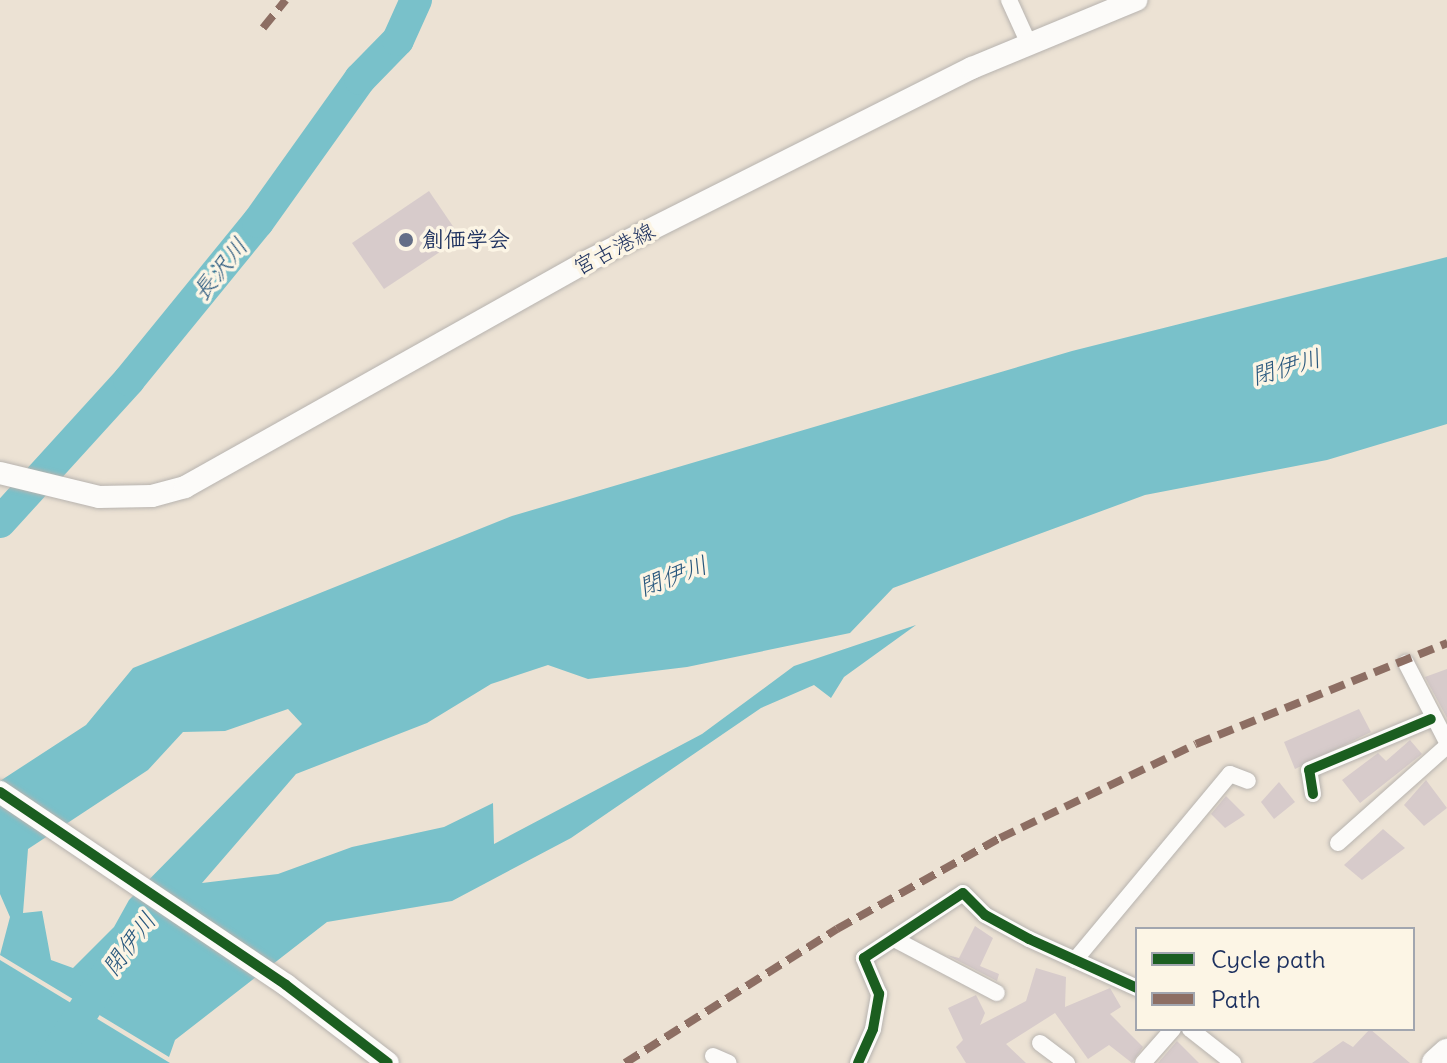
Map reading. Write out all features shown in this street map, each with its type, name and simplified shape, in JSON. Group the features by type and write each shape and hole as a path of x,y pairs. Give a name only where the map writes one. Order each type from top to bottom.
{"highway":[{"path":"1436,1063 1447,1053"}],"main road":[{"name":"宮古港線","path":"0,473 99,497 152,496 185,487 586,262 1029,44 1136,0"},
{"path":"0,792 286,985 388,1063"}],"street":[{"path":"1009,0 1029,44"},
{"path":"1338,843 1447,744 1431,719 1406,663"},
{"path":"1313,794 1309,770 1431,719"},
{"path":"1075,960 1230,774 1248,781"},
{"path":"858,1063 873,1029 879,994 864,958 963,893 985,915 1135,987"},
{"path":"894,939 997,993"},
{"path":"1143,1063 1171,1031"},
{"path":"1193,1031 1233,1063"},
{"path":"1040,1043 1067,1063"}],"water":[{"path":"1447,257 1447,424 1327,460 1145,495 893,588 850,633 687,667 588,679 548,665 491,684 427,723 296,774 202,883 278,874 352,847 444,827 493,803 494,844 702,734 794,666 916,625 844,677 831,698 814,685 761,708 571,838 452,901 327,922 175,1040 169,1057 0,955 10,917 0,894 0,781 86,725 133,668 512,516 1072,351","holes":["288,709 302,724 129,900 114,927 73,968 51,960 42,911 23,913 28,849 148,770 183,732 225,731"]},
{"path":"0,960 170,1063 0,1063"}],"building":[{"name":"創価学会","path":"429,191 461,238 384,289 352,243"},
{"path":"1447,669 1447,718 1425,677"},
{"path":"1359,709 1371,732 1295,769 1284,742"},
{"path":"1410,740 1422,754 1360,803 1342,780 1378,753 1386,761"},
{"path":"1426,780 1447,808 1424,826 1404,805"},
{"path":"1279,782 1295,802 1274,819 1261,802"},
{"path":"1226,796 1245,815 1225,828 1211,814"},
{"path":"1383,829 1405,848 1362,880 1344,865"},
{"path":"975,926 993,938 980,966 999,974 997,981 947,955 959,958"},
{"path":"1036,968 1066,977 1065,1007 1110,988 1121,1007 1110,1014 1143,1047 1132,1063 1109,1045 1088,1059 1055,1013 1006,1044 1026,1063 966,1063 956,1047 963,1040 948,1008 976,995 985,1013 980,1025 1026,1001"},
{"path":"1368,1031 1372,1031 1410,1063 1312,1063 1343,1041 1353,1047"},
{"path":"1177,1041 1199,1063 1158,1063"}],"waterway":[{"name":"長沢川","path":"0,522 129,380 258,222 360,79 398,40 416,0"},
{"name":"閉伊川","path":"50,1063 110,969"}],"marked path":[{"path":"263,28 286,0"},
{"path":"625,1063 837,929 1000,838 1196,744 1447,643"}],"cycle path":[{"path":"1313,794 1309,770 1431,719"},
{"path":"0,792 286,985 388,1063"},
{"path":"858,1063 873,1029 879,994 864,958 963,893 985,915 1029,939 1135,987"}],"place":[{"name":"創価学会","path":"406,240"}]}
